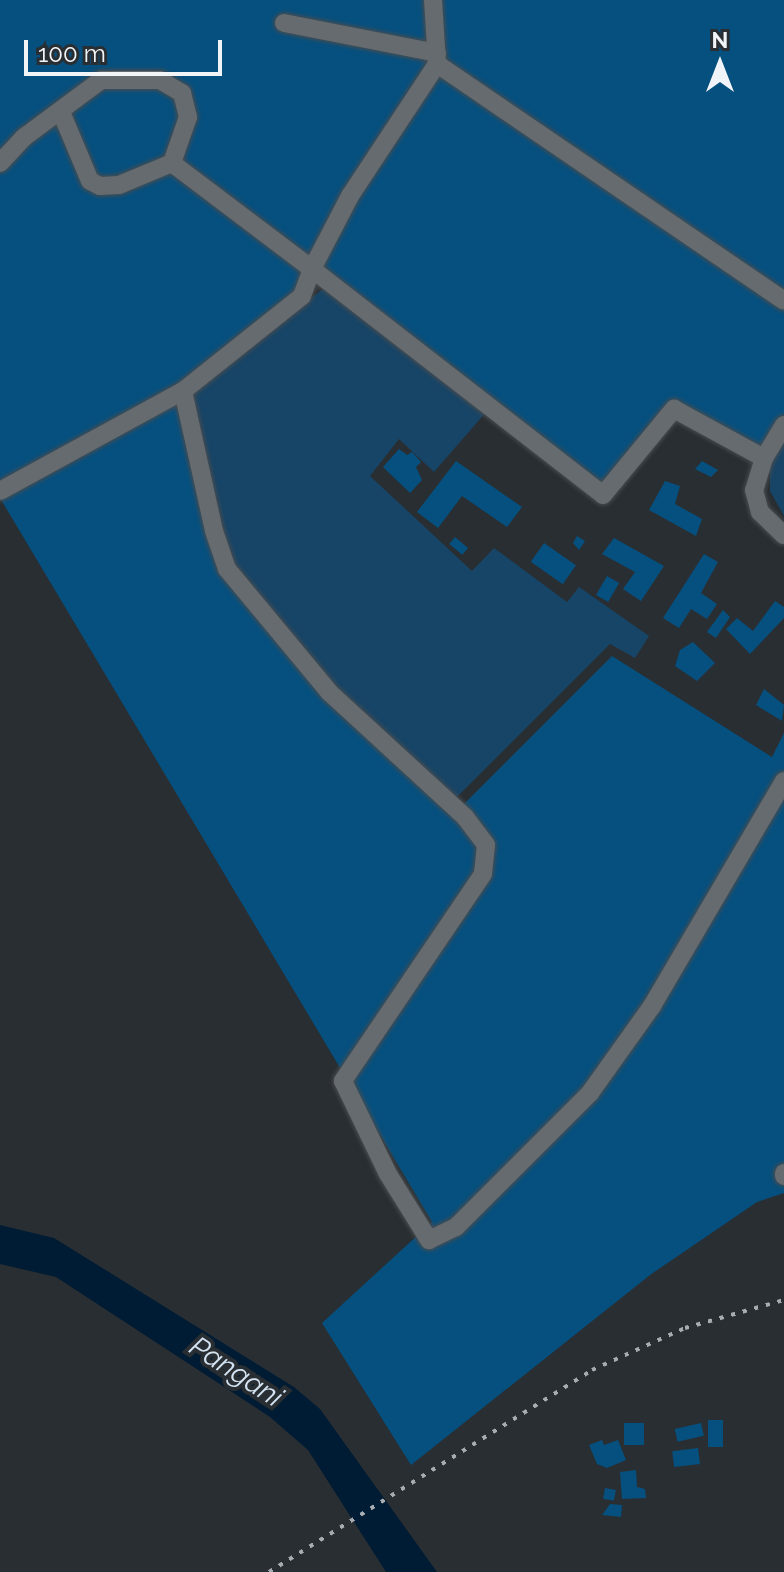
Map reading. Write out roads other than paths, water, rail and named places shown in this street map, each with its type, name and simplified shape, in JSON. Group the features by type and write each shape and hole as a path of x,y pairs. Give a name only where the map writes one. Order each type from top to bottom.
{"street":[{"path":"0,491 183,391 302,296 312,269 350,196 437,58 433,0"},
{"path":"284,23 437,58 784,301"},
{"path":"0,163 23,138 101,80 160,80 182,93 188,117 172,163 119,185 90,181 61,112"},
{"path":"172,163 603,495 674,409 764,458"},
{"path":"183,391 227,569 329,692 465,817 486,845 483,874 343,1081 388,1174 429,1240 456,1227 590,1093 652,1006 784,781"},
{"path":"784,425 764,458 754,490 760,512 784,535"}],"water":[{"name":"Pangani","path":"0,1225 54,1238 294,1387 320,1409 437,1572 386,1572 308,1450 270,1417 56,1277 0,1264"}],"railway":[{"path":"269,1572 592,1370 685,1328 784,1300"}]}
